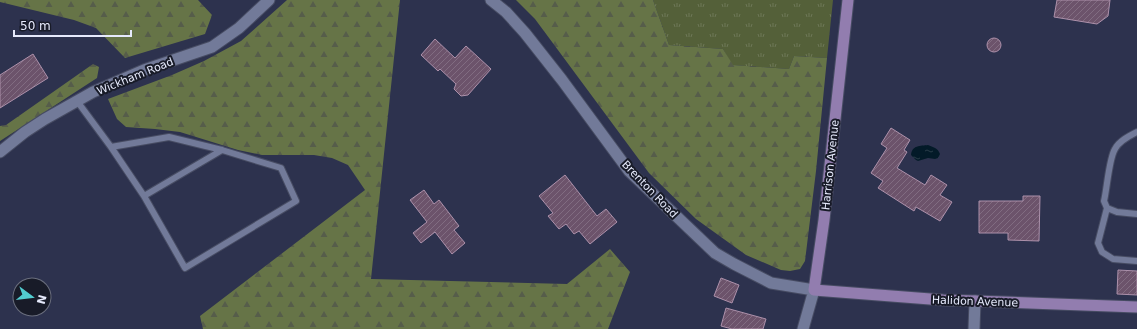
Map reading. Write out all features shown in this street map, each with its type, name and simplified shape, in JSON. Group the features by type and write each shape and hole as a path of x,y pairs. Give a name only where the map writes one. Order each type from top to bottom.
{"main road":[{"name":"Harrison Avenue","path":"814,290 824,220 848,0"},
{"name":"Halidon Avenue","path":"814,290 943,300 1137,307"}],"street":[{"name":"Wickham Road","path":"0,152 25,132 45,119 93,92 144,70 212,47 240,28 269,0"},
{"name":"Brenton Road","path":"491,0 506,12 525,33 562,80 629,171 715,253 771,283 814,290"},
{"name":"Harrison Avenue","path":"803,329 814,290"},
{"path":"974,329 975,301"}],"lane":[{"path":"77,101 111,147 144,196 185,268 296,201 281,168 222,150 169,137 111,147"},
{"path":"1137,132 1126,138 1115,148 1104,201 1107,208 1098,243 1102,252 1114,259 1137,261"},
{"path":"144,196 222,150"},
{"path":"1107,208 1117,212 1137,214"}],"green space":[{"path":"0,0 198,0 212,15 205,34 125,58 96,28 74,20 0,2"},
{"path":"287,0 400,0 371,279 567,284 610,249 630,272 608,329 203,329 200,316 365,190 348,165 332,158 314,155 262,155 238,150 180,132 126,127 117,119 108,99 172,75 204,61 241,41"},
{"path":"516,0 653,0 669,45 723,49 733,65 789,69 794,56 827,58 816,171 805,261 800,269 790,271 781,270 746,255 696,219 649,173 535,19"},
{"path":"653,0 833,0 827,58 794,56 789,69 732,65 723,49 669,45"},
{"path":"93,64 99,67 97,78 0,141 0,126 6,125"}],"water":[{"path":"928,145 938,150 940,154 938,158 928,158 918,161 911,155 913,149 919,146"}],"building":[{"path":"1057,0 1110,0 1108,16 1097,24 1054,17"},
{"path":"994,38 999,40 1001,45 999,50 994,52 989,50 987,45 989,40"},
{"path":"435,39 455,58 466,46 491,69 468,95 461,96 454,89 456,84 440,69 438,71 421,55"},
{"path":"33,54 48,78 0,108 0,75"},
{"path":"891,128 910,140 904,150 907,152 897,168 925,185 931,175 947,185 940,195 952,202 940,221 916,207 914,211 878,188 883,181 871,173 887,148 881,144"},
{"path":"565,175 597,216 606,209 617,222 590,244 579,231 574,234 566,224 559,229 548,216 553,213 539,196"},
{"path":"424,190 434,204 439,200 459,226 454,230 465,243 452,254 435,232 421,243 413,233 427,222 410,200"},
{"path":"1023,196 1040,196 1039,241 1008,240 1008,233 979,233 979,201 1023,201"},
{"path":"1118,270 1137,271 1137,295 1117,294"},
{"path":"721,278 739,285 732,303 714,296"},
{"path":"726,308 766,319 763,329 732,329 721,326"}]}
